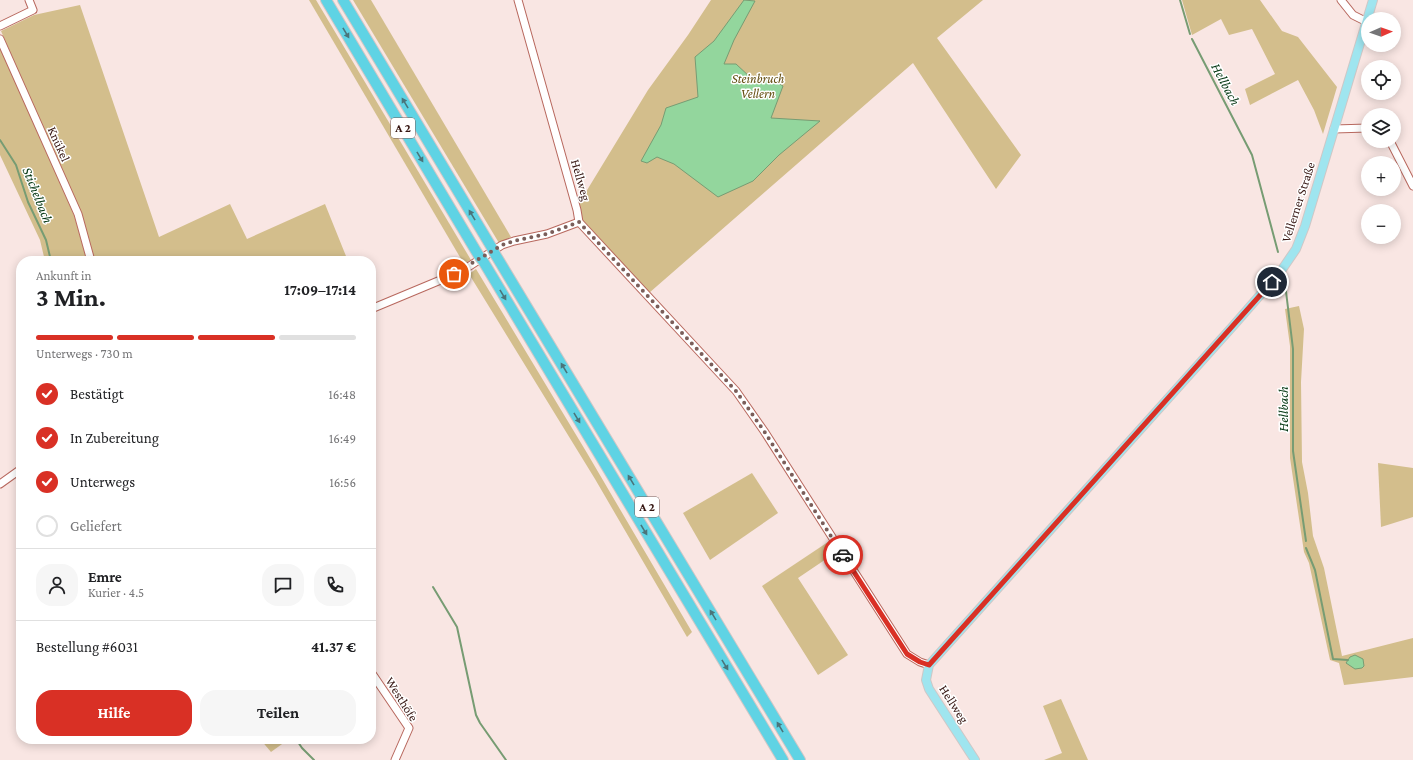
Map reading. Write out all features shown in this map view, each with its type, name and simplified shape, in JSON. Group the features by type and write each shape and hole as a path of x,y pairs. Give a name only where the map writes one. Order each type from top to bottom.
{"highway":[{"name":"A 2","path":"326,0 783,760"},
{"name":"A 2","path":"343,0 800,760"}],"main road":[{"name":"Vellerner Straße","path":"1370,12 1373,0"},
{"name":"Vellerner Straße","path":"929,665 1281,271 1296,249 1305,226 1361,41"},
{"name":"Hellweg","path":"929,665 926,680 929,689 975,760"}],"street":[{"path":"0,26 33,10 28,0"},
{"name":"Hellweg","path":"518,0 575,202 579,222"},
{"path":"1341,0 1353,15 1361,19"},
{"name":"Knükel","path":"0,39 78,214 90,256"},
{"path":"1334,129 1361,128"},
{"path":"1394,148 1413,186"},
{"path":"376,307 465,269 502,245 547,234 579,222 736,391 764,431 907,654 920,662 929,665"},
{"path":"0,484 16,473"},
{"name":"Westhöfe","path":"376,679 410,728 395,760"}],"green space":[{"path":"309,0 316,0 471,260 464,264"},
{"path":"353,0 371,0 511,237 499,243"},
{"name":"Steinbruch Vellern","path":"711,0 983,0 937,38 1021,155 996,189 913,63 649,293 579,222 578,205 648,90 688,35"},
{"path":"1182,0 1260,0 1282,31 1298,37 1337,87 1323,134 1314,110 1298,80 1250,105 1245,89 1275,74 1252,29 1229,35 1221,19 1192,35"},
{"path":"80,5 159,237 230,204 247,239 325,204 346,256 93,256 80,213 1,31 34,15"},
{"path":"0,46 74,215 86,256 44,256 40,240 0,155"},
{"path":"476,269 587,453 692,632 687,637 595,479 469,274"},
{"path":"1299,306 1304,329 1301,382 1302,462 1308,493 1313,536 1324,568 1342,656 1413,638 1413,677 1344,685 1339,663 1330,660 1309,563 1304,552 1290,458 1290,346 1285,309"},
{"path":"1378,463 1413,468 1413,517 1381,527"},
{"path":"752,473 778,513 710,560 683,513"},
{"path":"828,542 835,553 798,578 848,655 818,675 762,586"},
{"path":"1061,699 1088,760 1044,760 1062,753 1043,706"},
{"path":"264,744 282,744 271,752"}],"shaded area":[{"path":"744,0 755,1 734,40 724,64 736,64 750,77 770,78 783,86 771,118 820,121 779,155 753,181 718,197 674,164 657,157 647,163 641,161 661,125 666,108 698,97 695,57 714,41"},
{"path":"1355,655 1363,659 1364,666 1362,668 1355,669 1346,663 1350,657"}],"waterway":[{"name":"Hellbach","path":"1180,0 1190,34"},
{"name":"Hellbach","path":"1192,39 1252,155 1278,252"},
{"name":"Stichelbach","path":"0,140 16,165 28,202 46,240 50,256"},
{"name":"Hellbach","path":"1284,275 1293,349 1293,451 1306,541"},
{"name":"Hellbach","path":"1306,548 1315,570 1333,659 1348,660"},
{"path":"433,587 457,627 476,715 506,760"},
{"name":"Stichelbach","path":"299,744 314,760"}],"way so far":[{"path":"454,274 465,269 502,245 547,234 579,222 736,391 764,431 843,555"}],"route":[{"path":"843,555 907,654 920,662 929,665 1272,282"}]}
